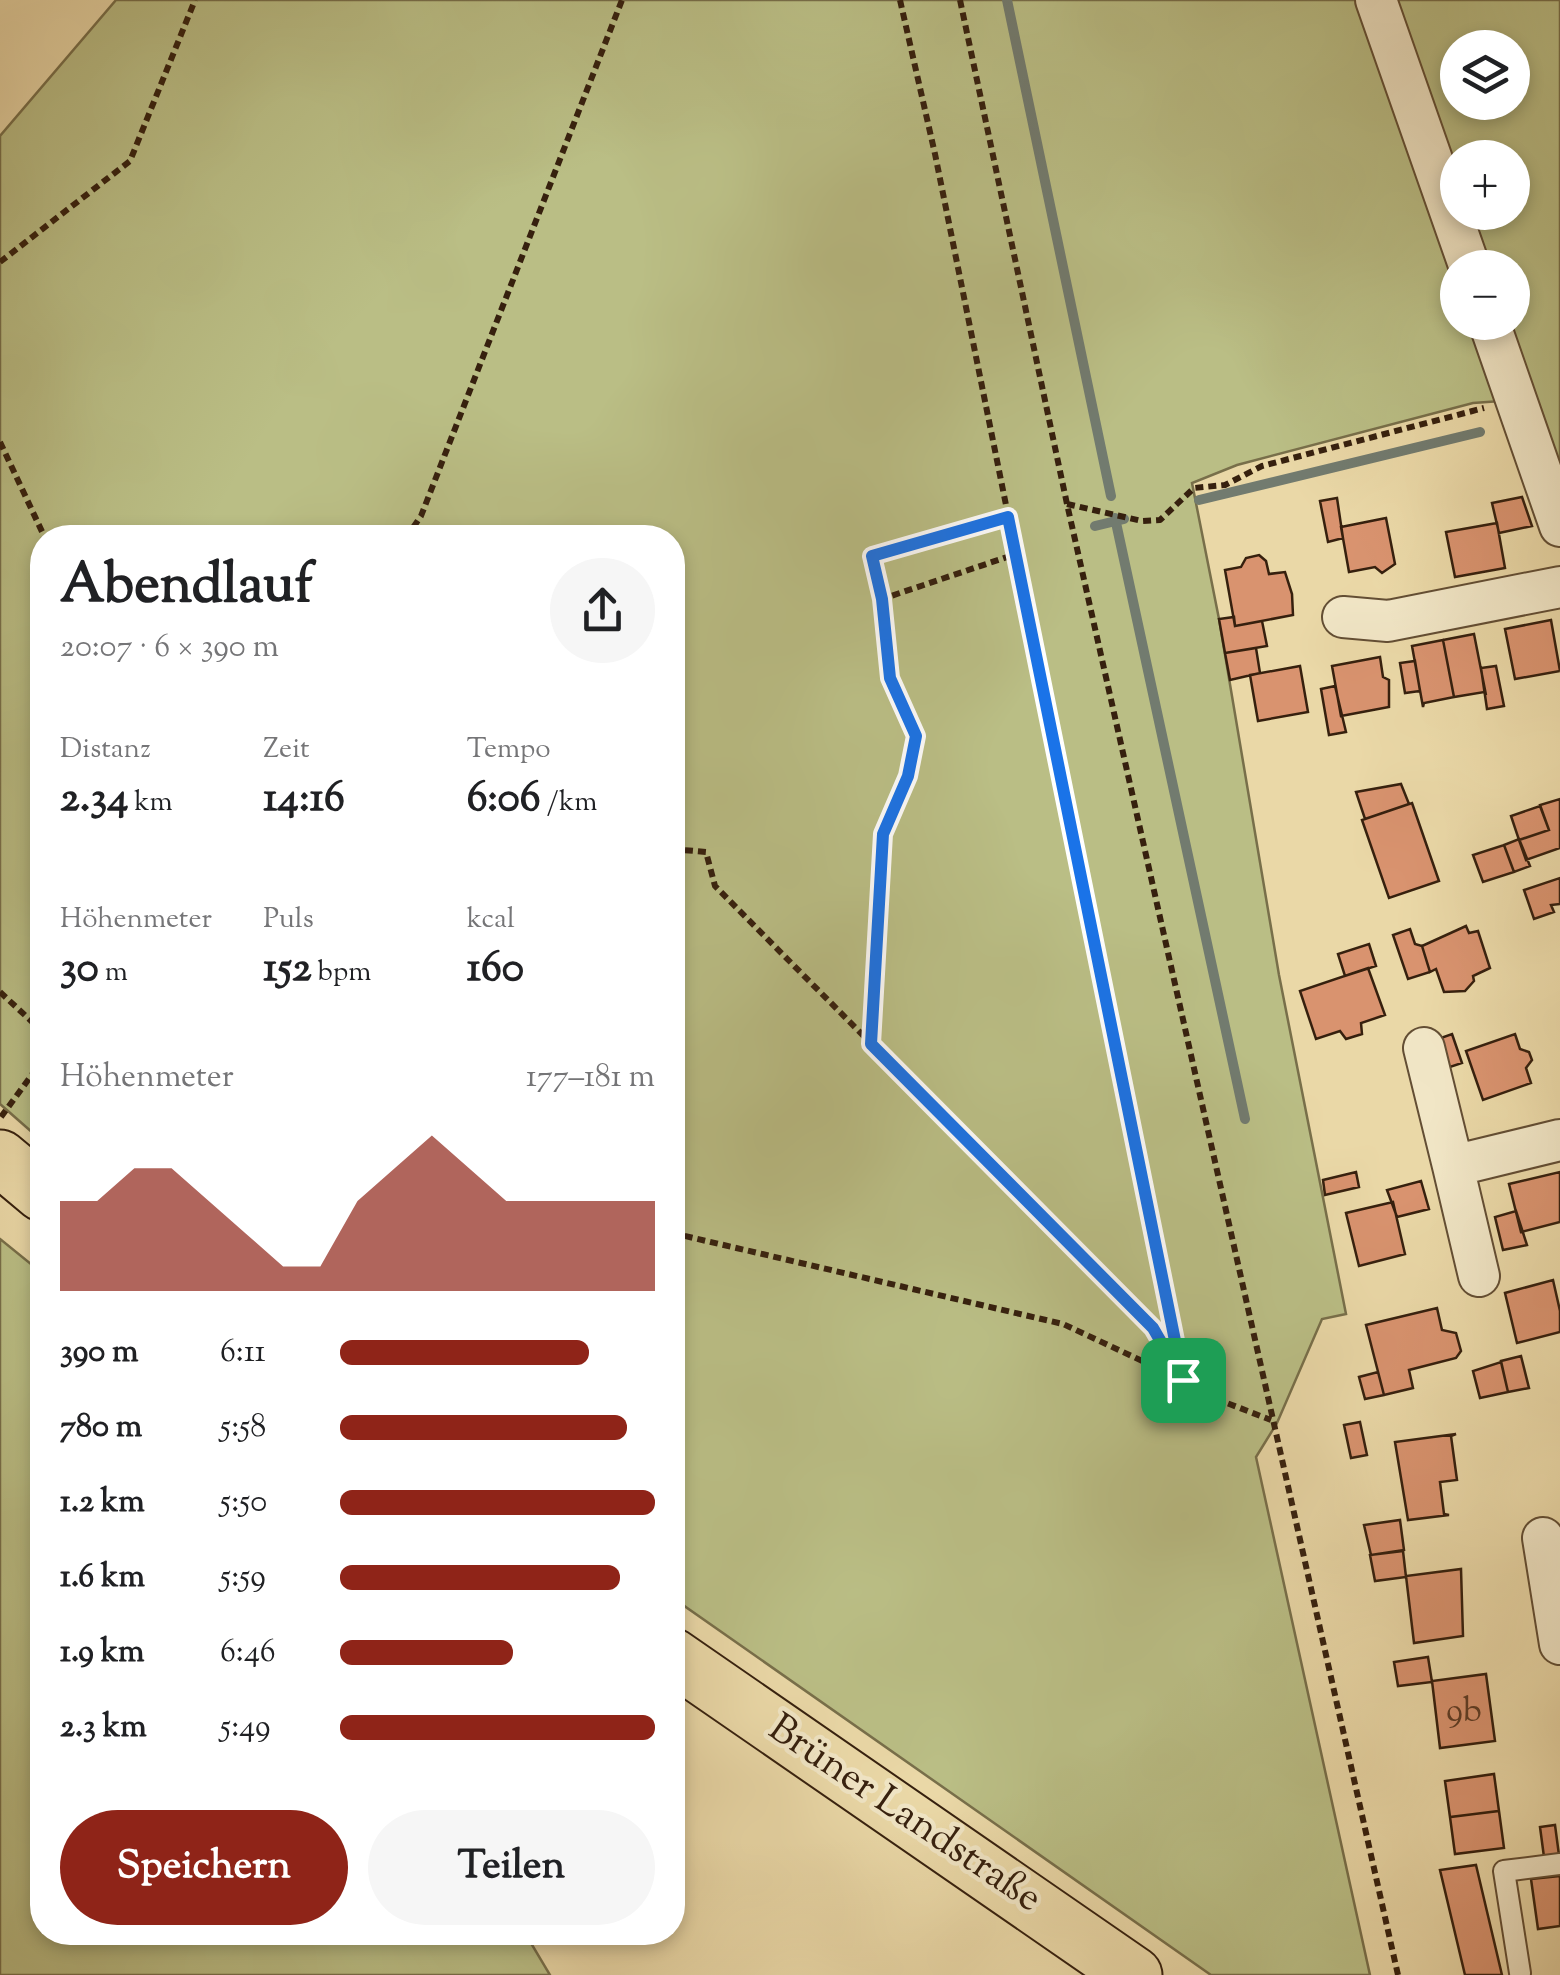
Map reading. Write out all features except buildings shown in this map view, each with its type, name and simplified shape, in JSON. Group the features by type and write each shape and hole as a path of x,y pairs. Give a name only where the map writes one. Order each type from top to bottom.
{"main road":[{"path":"0,1158 30,1183"},
{"name":"Brüner Landstraße","path":"685,1665 1134,1975"}],"street":[{"path":"1376,0 1464,250"},
{"path":"1496,340 1560,526"},
{"path":"1344,617 1388,622 1560,587"},
{"path":"1424,1048 1479,1276"},
{"path":"1453,1166 1560,1140"},
{"path":"1543,1538 1560,1644"}],"lane":[{"path":"1520,1973 1504,1871 1560,1864"}],"path":[{"path":"0,262 130,161 195,0"},
{"path":"415,525 622,0"},
{"path":"900,0 935,154 1183,1380"},
{"path":"960,0 1067,504 1398,1975"},
{"path":"1067,504 1142,520 1160,520 1194,488 1224,485 1262,466 1516,399"},
{"path":"0,442 39,525"},
{"path":"871,1044 883,834 908,776 916,736 890,678 882,599 872,556 1008,517"},
{"path":"882,599 1016,554"},
{"path":"685,850 706,852 715,886 1153,1328 1183,1380"},
{"path":"0,992 30,1020"},
{"path":"0,1118 30,1077"},
{"path":"685,1236 1062,1324 1206,1394 1272,1420"}],"green space":[{"path":"116,0 1560,0 1560,488 1529,399 1473,403 1237,465 1192,483 1279,975 1346,1314 1322,1319 1277,1423 1256,1457 1370,1975 1211,1975 685,1606 685,525 30,525 30,1130 0,1104 0,136"},
{"path":"0,1239 30,1263 30,1945 532,1945 550,1975 0,1975"}],"waterway":[{"path":"1007,0 1111,496"},
{"path":"1199,500 1480,432"},
{"path":"1115,518 1245,1119"},
{"path":"1095,526 1124,519"}],"route":[{"path":"1008,517 1183,1380 1153,1328 871,1044 883,834 908,776 916,736 890,678 882,599 872,556 1008,517"}]}
